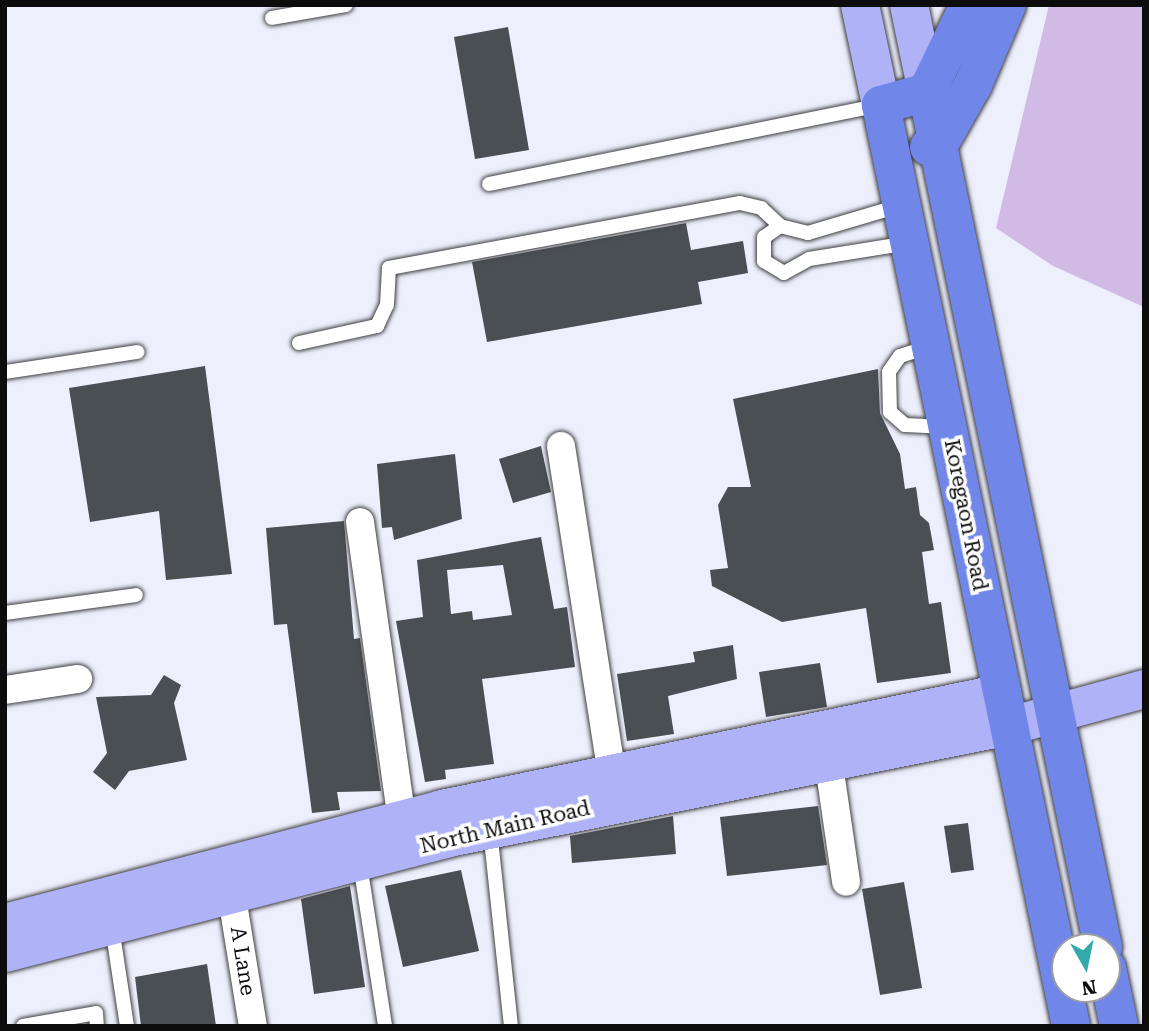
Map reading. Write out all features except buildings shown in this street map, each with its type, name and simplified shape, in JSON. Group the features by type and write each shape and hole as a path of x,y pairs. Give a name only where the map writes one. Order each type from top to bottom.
{"main road":[{"name":"Koregaon Road","path":"860,5 1071,1026"},
{"path":"909,5 1100,933"},
{"path":"881,105 927,92 969,5"},
{"path":"939,145 1007,5"},
{"path":"893,156 939,145"},
{"path":"1006,710 1056,714 1144,689"},
{"name":"North Main Road","path":"6,942 112,926 490,829 828,758 1006,710"},
{"name":"North Main Road","path":"6,942 402,820 612,774 1006,710"},
{"path":"1114,1003 1119,1026"}],"street":[{"path":"561,446 612,774"},
{"path":"360,522 402,820"},
{"path":"5,690 78,679"},
{"path":"828,758 846,882"},
{"name":"A Lane","path":"233,897 253,1026"}],"lane":[{"path":"272,18 346,5"},
{"path":"489,184 881,105"},
{"path":"299,343 377,326 387,305 389,268 740,203 761,208 780,226 808,233 903,205"},
{"path":"780,226 764,237 761,250 764,261 784,273 809,259 911,243"},
{"path":"932,346 900,356 889,372 886,394 890,412 905,425 948,426"},
{"path":"5,372 138,352"},
{"path":"5,613 136,595"},
{"path":"490,829 511,1026"},
{"path":"359,862 385,1026"},
{"path":"112,926 127,1026"},
{"path":"23,1026 96,1013 97,1026"}],"shaded area":[{"path":"1049,5 1144,5 1144,307 1053,266 996,228"}]}
